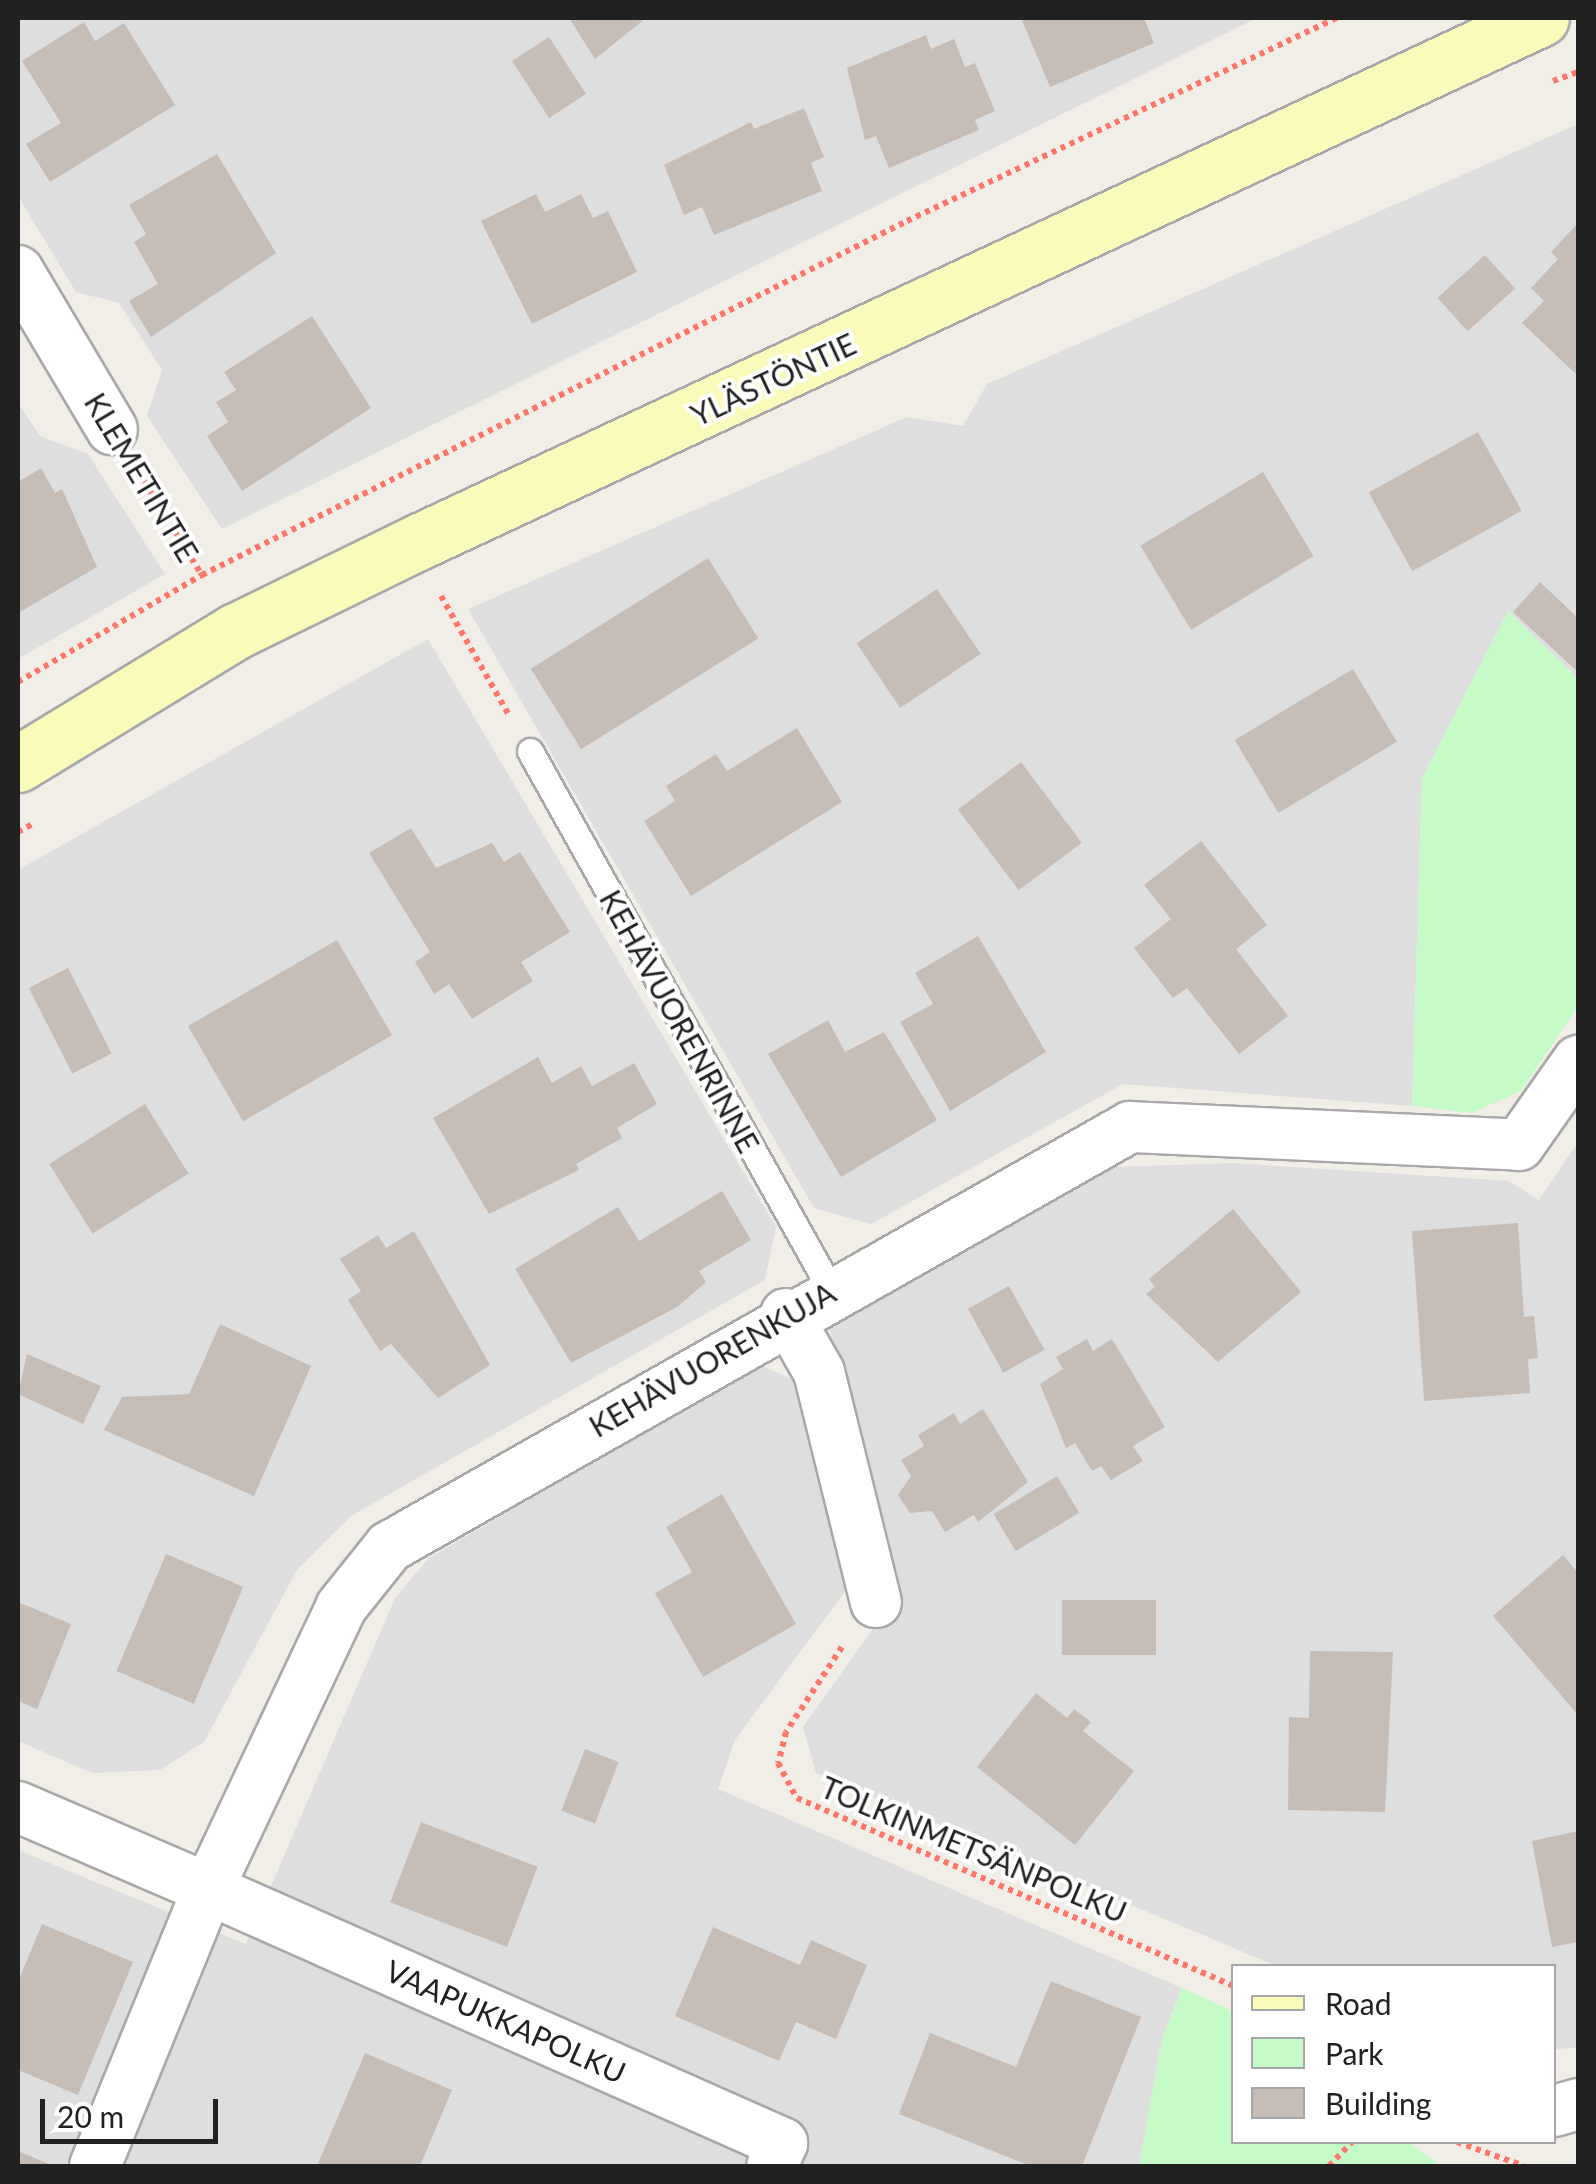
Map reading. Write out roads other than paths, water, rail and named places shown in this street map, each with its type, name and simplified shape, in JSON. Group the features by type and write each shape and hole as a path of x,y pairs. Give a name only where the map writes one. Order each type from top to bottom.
{"main road":[{"name":"YLÄSTÖNTIE","path":"18,764 236,631 1542,18"}],"street":[{"name":"KLEMETINTIE","path":"18,271 112,429"},
{"name":"KEHÄVUORENKUJA","path":"94,2166 208,1889 341,1607 388,1547 786,1314 1130,1127 1519,1145 1578,1060"},
{"path":"786,1314 819,1372 876,1602"},
{"path":"18,1807 208,1889"},
{"name":"VAAPUKKAPOLKU","path":"208,1889 782,2144 772,2166"}],"lane":[{"name":"KEHÄVUORENRINNE","path":"530,751 831,1290"}]}
